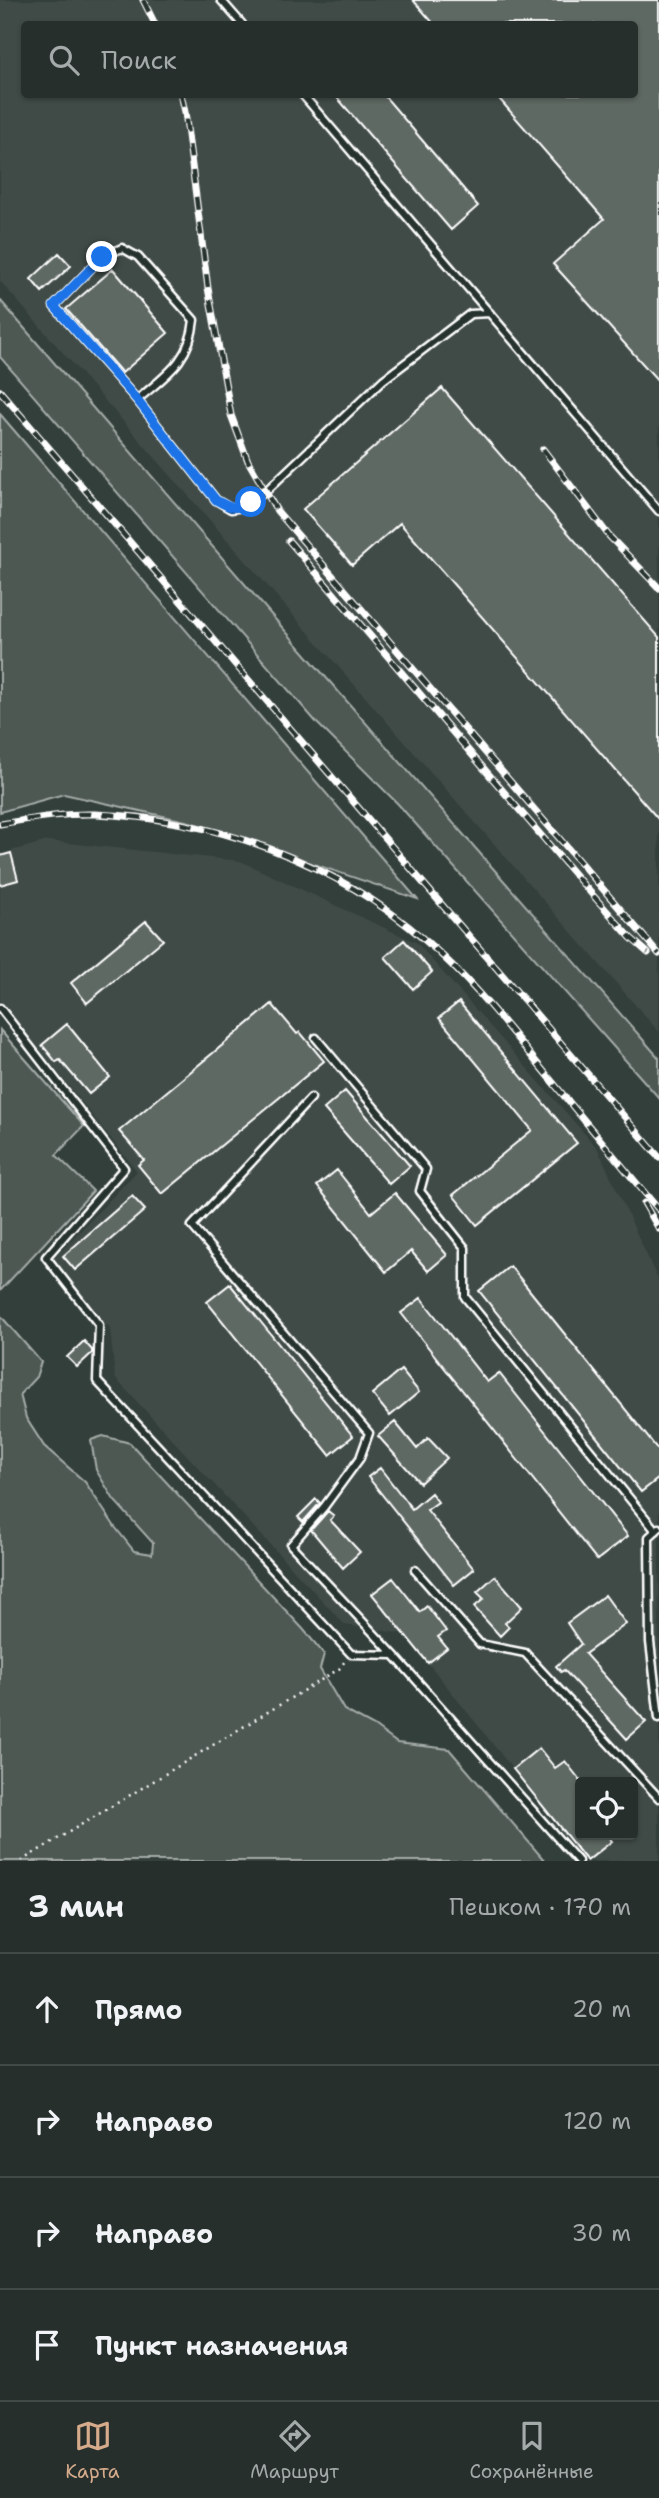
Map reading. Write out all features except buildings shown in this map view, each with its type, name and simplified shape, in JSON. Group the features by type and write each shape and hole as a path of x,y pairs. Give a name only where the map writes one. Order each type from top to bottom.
{"lane":[{"path":"221,0 239,21"},
{"path":"305,98 659,511"},
{"path":"137,400 179,364 192,339 194,320 138,257 122,248 102,257 54,306 137,400 216,500 231,509 242,508 265,492 383,380 470,314 490,313"},
{"path":"0,1008 124,1168 46,1257 99,1325 97,1381 351,1654 394,1656"},
{"path":"316,1038 426,1169 420,1191 464,1248 465,1297 658,1529 649,1537 650,1642 659,1718"},
{"path":"312,1098 192,1226 369,1433 360,1458 324,1507 291,1545 578,1861"},
{"path":"415,1570 480,1644 525,1653 659,1798"}],"path":[{"path":"21,1861 339,1669 351,1654"}],"shaded area":[{"path":"0,0 659,0 659,1032 0,281"},
{"path":"0,300 659,1058 659,1098 398,804 317,723 0,357"},
{"path":"0,414 417,899 190,822 64,794 0,812"},
{"path":"48,841 240,861 417,943 598,1149 659,1282 659,1861 586,1861 405,1634 345,1625 115,1378 110,1328 52,1261 137,1171 0,1000 0,854"},
{"path":"0,1030 84,1126 56,1155 93,1191 0,1291"},
{"path":"0,1315 41,1362 36,1377 20,1394 26,1418 44,1446 85,1482 134,1551 152,1554 153,1543 114,1500 96,1470 91,1440 103,1436 130,1443 303,1629 324,1654 320,1669 344,1710 374,1726 397,1743 449,1749 545,1861 0,1861"}],"railway":[{"path":"143,0 154,21"},
{"path":"182,98 208,288 231,415 248,461 277,511 659,954"},
{"path":"0,391 659,1157"},
{"path":"543,449 609,536 659,588"},
{"path":"289,541 581,882 648,953"},
{"path":"0,824 83,814 140,817 184,824 271,849 353,888 426,941 470,984 659,1210"},
{"path":"644,1203 659,1229"}],"route":[{"path":"102,257 54,306 137,400 216,500 231,509 242,508 251,502"}]}
